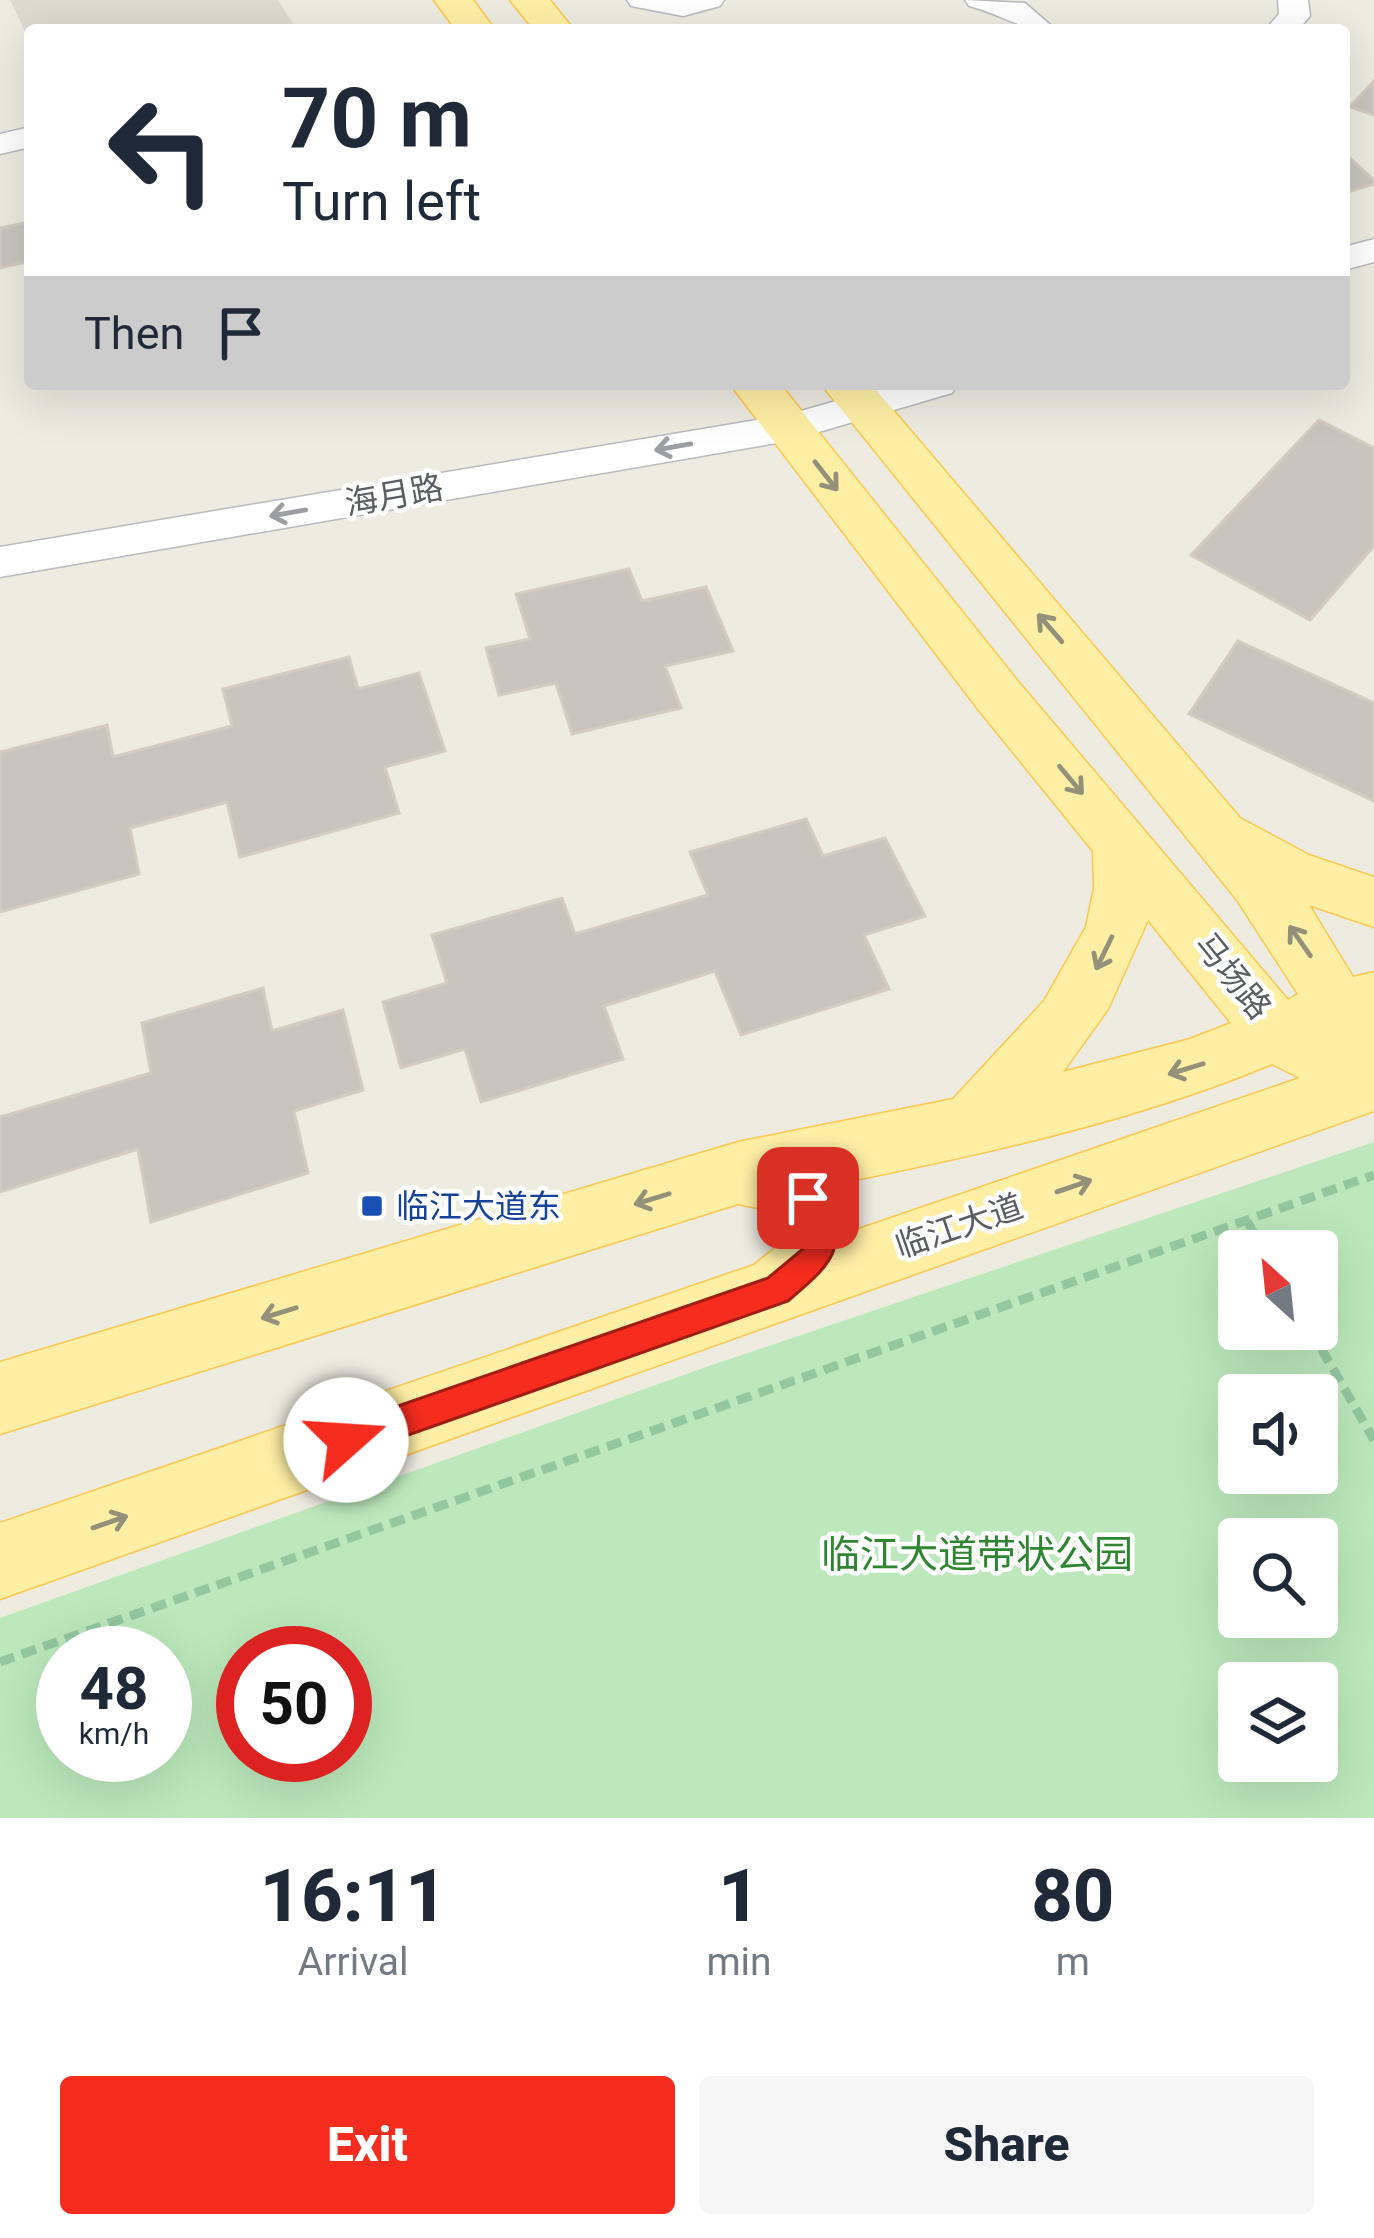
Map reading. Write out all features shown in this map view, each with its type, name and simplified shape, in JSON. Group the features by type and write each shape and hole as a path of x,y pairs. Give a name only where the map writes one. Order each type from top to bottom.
{"main road":[{"path":"453,0 471,24"},
{"name":"马场路","path":"759,390 997,694 1279,1035 1368,1084"},
{"name":"马场路","path":"854,395 1356,1003 1368,1084"},
{"path":"971,1126 1041,1058 1110,947 1123,896 1121,839 1159,856 1184,857 1200,844 1204,816 1288,873 1374,902"},
{"path":"0,1398 738,1173 971,1126 1194,1067 1356,1003"},
{"name":"临江大道","path":"0,1561 1368,1084"},
{"path":"738,1173 775,1178 808,1198 821,1222 819,1255 777,1290"}],"street":[{"path":"642,0 691,12"},
{"path":"980,0 1014,10 1033,24"},
{"name":"海月路","path":"0,562 788,428 854,395 893,390"}],"path":[{"path":"0,1662 1374,1174"},
{"path":"1247,1221 1252,1230"},
{"path":"1322,1350 1374,1440"}],"shaded area":[{"path":"10,0 278,0 293,24 24,24 24,29"}],"green space":[{"name":"临江大道带状公园","path":"1374,1142 1374,1818 0,1818 0,1618 712,1365"}],"building":[{"path":"1374,81 1374,115 1350,107"},
{"path":"1350,158 1374,180 1374,184 1350,191"},
{"path":"24,223 24,262 0,268 0,228"},
{"path":"1319,420 1374,448 1374,546 1310,620 1191,555"},
{"path":"629,569 642,601 706,587 733,651 665,666 681,708 572,734 556,683 499,695 486,648 530,639 516,594"},
{"path":"1238,641 1374,703 1374,801 1189,714"},
{"path":"349,657 358,689 419,673 445,751 385,767 399,813 240,857 227,802 130,828 139,874 0,912 0,752 107,725 113,757 232,726 223,689"},
{"path":"806,819 823,856 885,838 925,916 864,935 889,989 741,1035 715,971 604,1006 623,1059 481,1102 465,1049 401,1068 383,1002 447,983 432,935 562,898 575,934 708,895 690,852"},
{"path":"263,988 272,1031 343,1010 363,1090 294,1111 308,1173 151,1222 138,1149 0,1192 0,1117 151,1073 142,1023"}],"place":[{"name":"临江大道东","path":"372,1206"}],"route":[{"path":"346,1440 777,1290 819,1255 821,1222 808,1198"}]}
